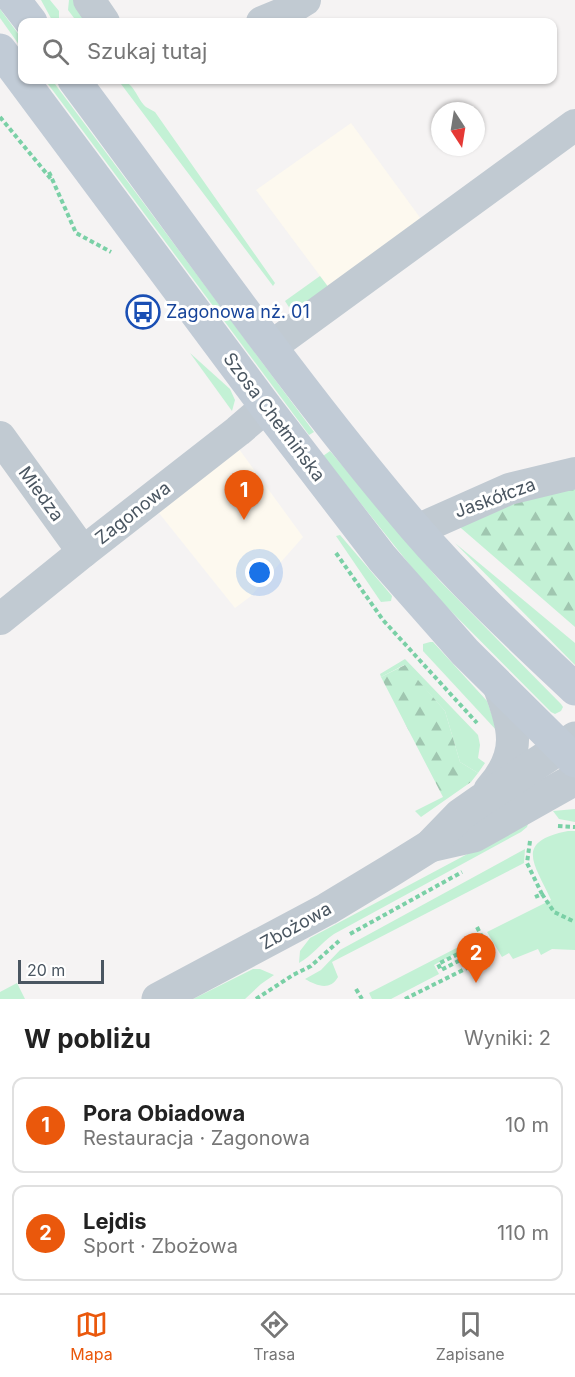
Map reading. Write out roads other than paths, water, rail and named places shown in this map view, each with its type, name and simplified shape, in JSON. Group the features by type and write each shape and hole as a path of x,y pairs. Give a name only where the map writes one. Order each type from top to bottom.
{"main road":[{"path":"14,0 28,18"},
{"name":"Szosa Chełmińska","path":"0,50 18,74"},
{"name":"Szosa Chełmińska","path":"25,84 266,407 382,558 465,652 499,686 570,749"},
{"path":"77,84 338,435 417,530 510,627 575,688"}],"street":[{"path":"89,0 101,18"},
{"path":"272,18 305,0"},
{"path":"272,346 575,125"},
{"name":"Zagonowa","path":"0,619 266,407"},
{"name":"Miedza","path":"0,437 83,552"},
{"name":"Jaskółcza","path":"417,530 508,489 575,473"},
{"name":"Zbożowa","path":"480,801 500,777 513,752 511,718 499,686"},
{"name":"Zbożowa","path":"158,999 327,909 430,846 460,815 480,801 570,749"},
{"name":"Zbożowa","path":"430,846 474,836 575,779"}],"place":[{"name":"Zagonowa nż. 01","path":"143,312"},
{"name":"Pora Obiadowa","path":"244,520"},
{"name":"Lejdis","path":"476,983"}]}
